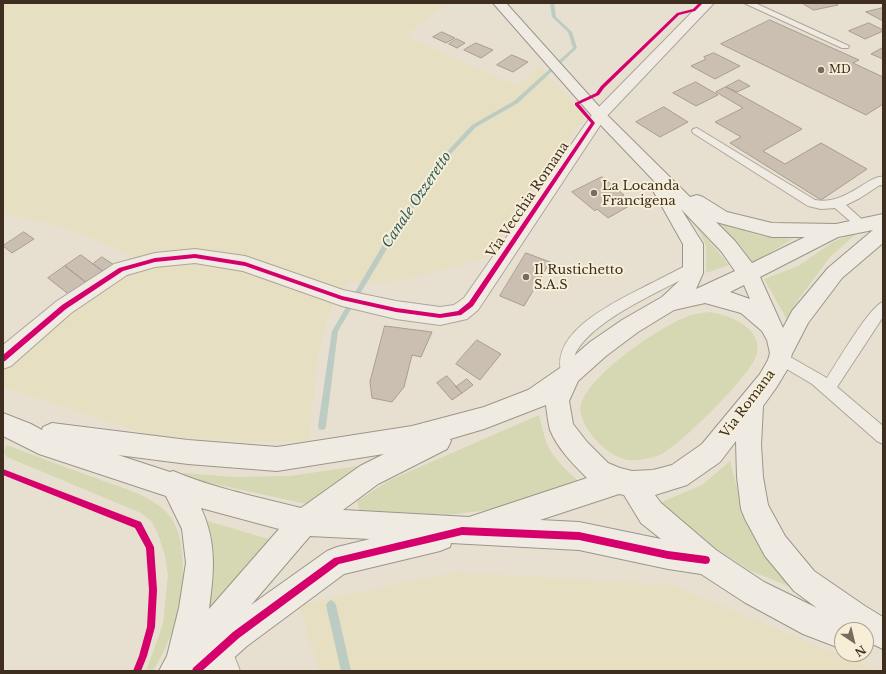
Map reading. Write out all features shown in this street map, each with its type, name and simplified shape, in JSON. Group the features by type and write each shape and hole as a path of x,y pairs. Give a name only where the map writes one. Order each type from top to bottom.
{"main road":[{"path":"499,3 599,115 728,246 748,273 760,297 770,325"},
{"name":"Via Vecchia Romana","path":"3,359 64,307 122,269 155,260 195,256 245,264 342,298 374,306 440,316 459,313 471,304 599,115 708,3"},
{"path":"650,168 721,217 772,230 836,230 883,221"},
{"path":"650,168 672,210 694,244 693,273 687,286 669,303"},
{"path":"705,295 836,230"},
{"path":"780,356 800,317 835,273 883,232"},
{"name":"Via Romana","path":"705,295 728,300 748,307 770,325 778,339 780,356 768,381 711,453 678,476 653,483 625,483 600,472 578,451 562,428 557,401 569,374 598,349 630,326 669,303 705,295"},
{"path":"199,665 304,522 369,475 484,418 536,398 569,374"},
{"path":"751,403 748,445 750,477 755,509 774,546 804,581 854,617 883,634"},
{"path":"12,428 188,452 278,459 412,438 484,418"},
{"path":"12,428 38,442 173,484 204,496 304,522 579,536 668,555 706,560"},
{"path":"199,665 236,635 338,561 462,531 625,483 651,513 706,560 754,592 814,624 834,631"},
{"path":"173,484 185,504 196,528 200,563 194,608 199,665"}],"lane":[{"path":"748,3 845,46"},
{"path":"697,131 812,203 821,206 838,204 848,200 879,180 883,182"},
{"path":"838,204 862,225"},
{"path":"569,374 567,358 568,352 573,344 594,324 633,298 674,279 693,268"},
{"path":"828,389 870,324 883,308"},
{"path":"780,356 817,379 883,436"}],"shaded area":[{"path":"3,3 446,3 406,36 517,86 539,65 585,117 487,258 400,281 349,282 331,308 318,352 309,441 273,442 156,437 3,387 3,374 131,255 66,228 3,213"},
{"path":"455,572 672,585 834,653 834,662 856,662 878,671 319,671 299,605"}],"green space":[{"path":"717,222 761,236 793,239 752,263"},
{"path":"696,225 729,265 706,273 706,245"},
{"path":"859,231 830,257 798,300 787,320 764,279 798,266 833,242"},
{"path":"710,312 735,319 749,329 757,344 757,353 753,363 730,392 698,424 670,449 660,455 652,458 627,460 607,450 591,434 584,424 581,416 581,404 587,392 610,367 625,354 657,332 687,317"},
{"path":"539,415 546,440 552,453 556,459 586,488 523,506 447,515 359,510 357,501 390,480"},
{"path":"7,445 144,496 162,508 173,521 179,536 182,553 183,569 181,601 170,637 153,671 146,671 163,624 168,575 165,556 152,522 141,513 7,457 4,451"},
{"path":"730,461 743,511 763,554 793,588 751,571 715,548 659,503 702,485"},
{"path":"365,465 307,504 182,477 180,475 184,473 233,477 290,476"},
{"path":"204,520 272,540 208,609"}],"building":[{"path":"802,3 835,3 838,5 814,10"},
{"path":"883,8 883,21 866,12"},
{"name":"MD","path":"770,20 859,60 853,63 883,77 883,104 866,115 721,44"},
{"path":"869,23 883,31 865,39 849,31"},
{"path":"442,32 455,38 446,43 433,37"},
{"path":"457,39 465,43 457,48 449,44"},
{"path":"476,43 493,50 481,58 464,50"},
{"path":"883,48 883,59 871,54 880,49"},
{"path":"714,53 740,66 715,79 691,66 706,59 704,57"},
{"path":"512,55 528,62 513,72 497,65"},
{"path":"739,80 750,86 737,92 726,87"},
{"path":"696,82 718,95 696,106 673,93"},
{"path":"726,87 802,129 763,151 785,164 821,143 867,169 821,200 730,143 741,137 715,122 743,108 716,92"},
{"path":"664,107 688,122 660,137 636,122"},
{"path":"602,177 624,195 618,198 629,206 608,218 597,209 595,211 572,192"},
{"path":"24,232 34,239 12,253 3,246"},
{"path":"526,253 550,262 524,306 500,296"},
{"path":"81,255 104,272 88,284 65,266"},
{"path":"102,257 114,265 104,272 93,264"},
{"path":"65,266 88,284 71,296 48,278"},
{"path":"385,326 432,332 421,357 412,355 404,387 392,402 372,398 370,382"},
{"path":"477,340 501,354 480,380 456,364"},
{"path":"447,376 462,393 452,400 437,383"},
{"path":"467,379 473,385 462,393 456,387"}],"waterway":[{"name":"Canale Ozzeretto","path":"322,426 335,331 386,245 442,160 474,126 516,102 575,48 570,32 554,17 552,3"},
{"name":"Canale Ozzeretto","path":"331,605 346,671"}],"cycle path":[{"path":"3,359 64,307 121,269 155,260 195,256 245,264 342,298 396,310 440,316 459,313 471,304 593,123 576,104 598,94 602,87 678,14 694,10 701,3"},
{"path":"3,472 138,525 150,547 153,590 151,627 137,671"},
{"path":"196,671 236,635 337,561 462,531 579,536 668,555 706,560"}],"place":[{"name":"MD","path":"821,70"},
{"name":"La Locanda Francigena","path":"594,193"},
{"name":"Il Rustichetto S.A.S","path":"526,277"}]}
